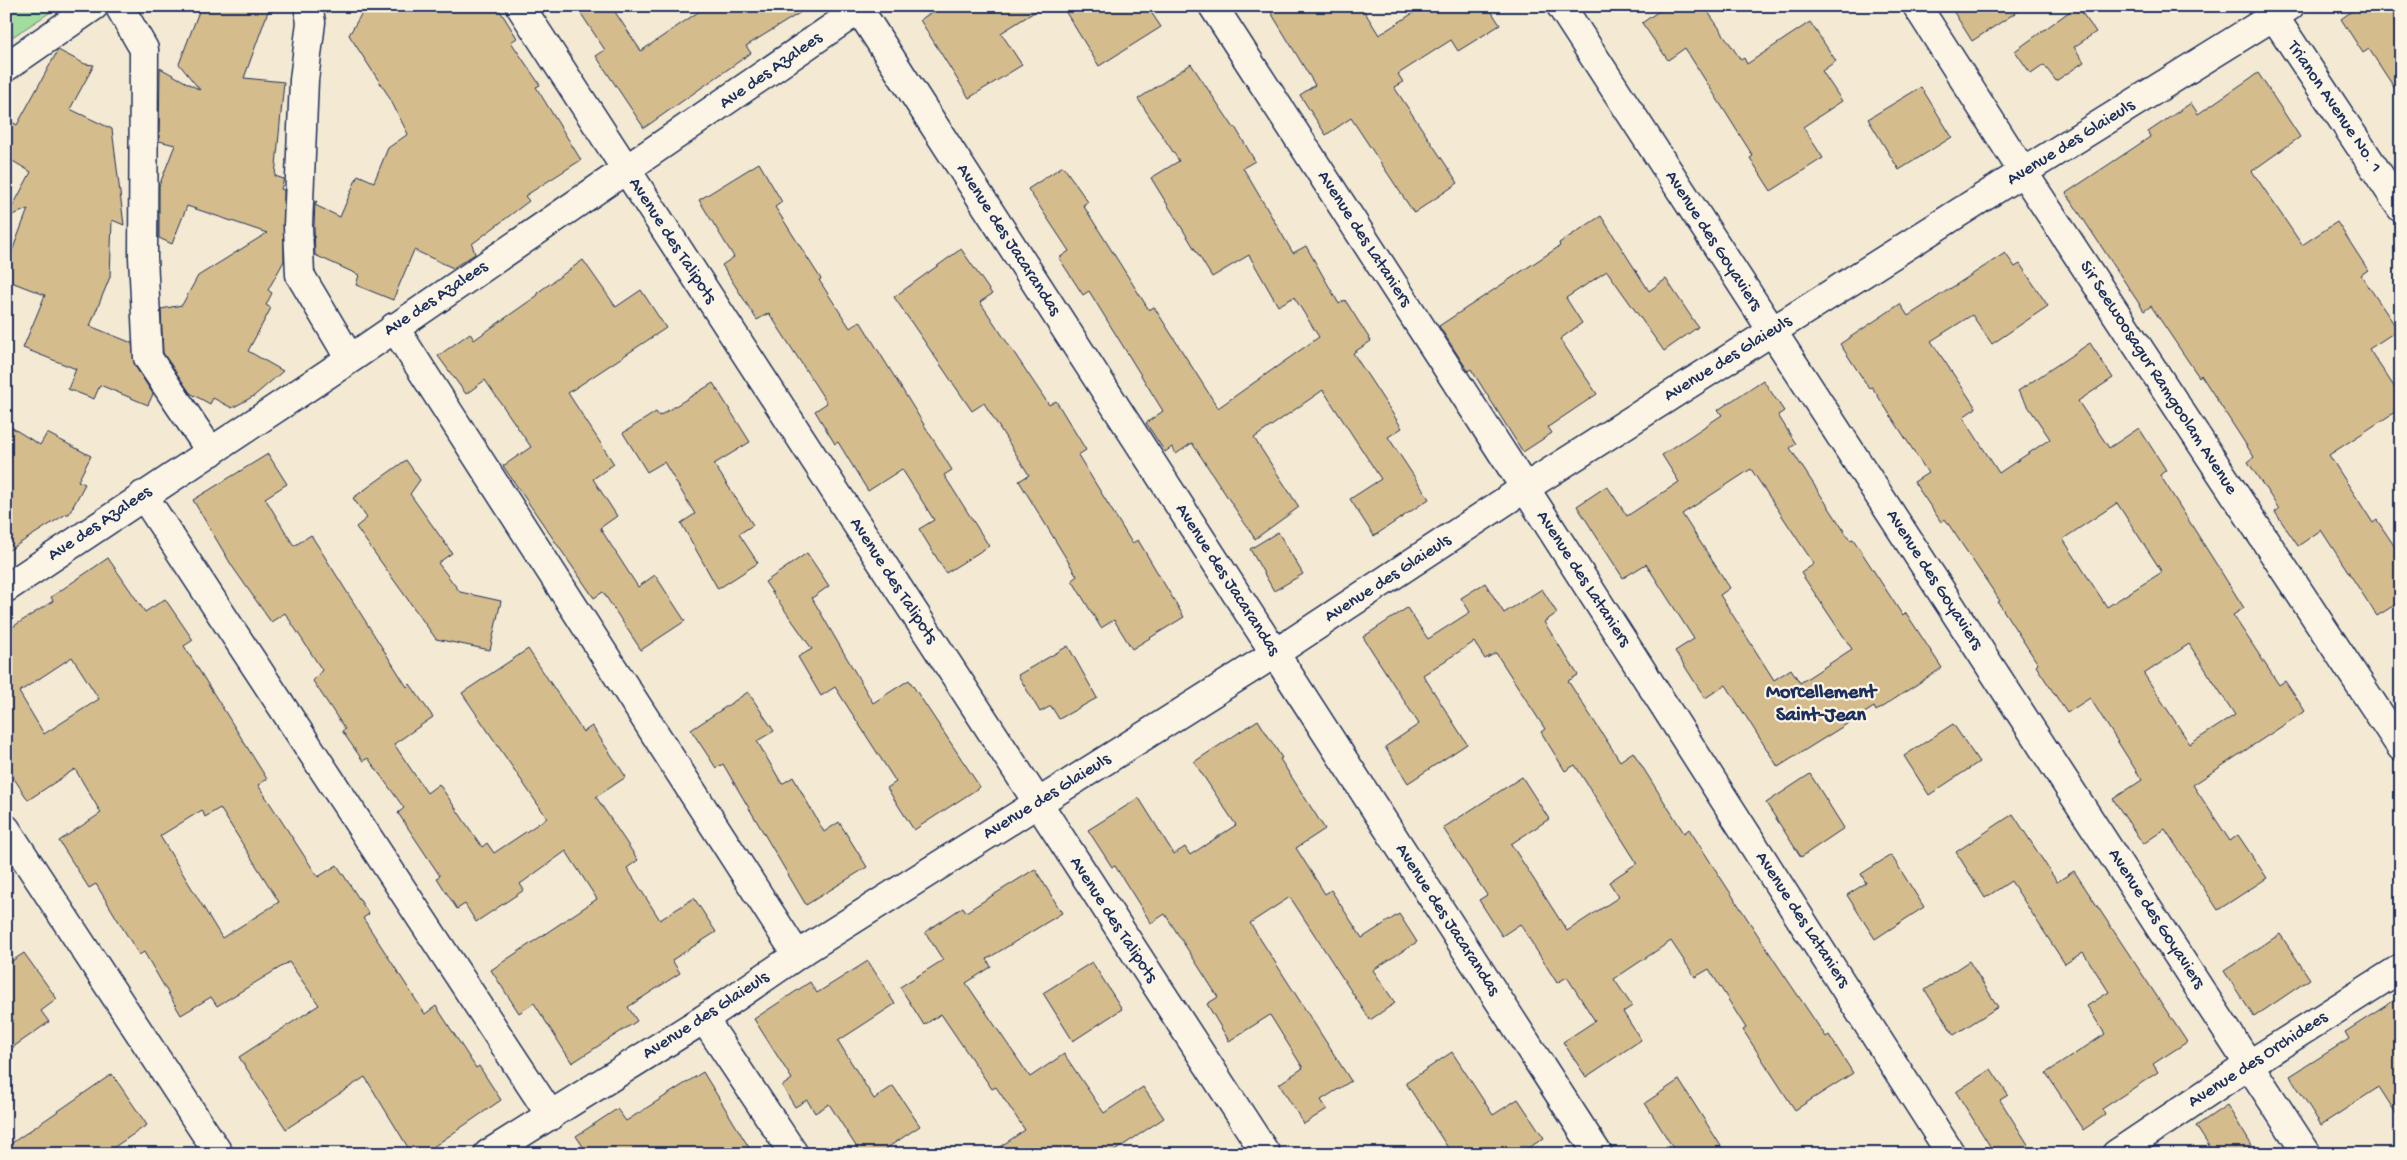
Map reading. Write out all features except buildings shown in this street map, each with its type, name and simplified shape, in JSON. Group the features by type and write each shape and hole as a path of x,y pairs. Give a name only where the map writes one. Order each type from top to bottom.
{"street":[{"path":"6,67 94,6"},
{"path":"119,6 144,49 143,256 148,358 211,452"},
{"path":"308,6 311,22 304,80 298,226 300,275 350,360"},
{"name":"Avenue des Talipots","path":"520,6 1266,1154"},
{"name":"Avenue des Lataniers","path":"1213,6 1525,488 1951,1154"},
{"name":"Avenue des Goyaviers","path":"1561,6 2307,1154"},
{"name":"Sir Seewoosagur Ramgoolam Avenue","path":"1917,6 2023,172 2401,747"},
{"name":"Ave des Azalees","path":"6,588 143,495 350,360 394,327 627,170 860,7"},
{"name":"Avenue des Jacarandas","path":"860,7 1274,654 1598,1154"},
{"name":"Avenue des Glaieuls","path":"488,1154 704,1019 797,956 1274,654 1525,488 2277,10"},
{"name":"Trianon Avenue No. 1","path":"2277,10 2401,208"},
{"path":"394,327 797,956"},
{"path":"143,495 551,1116"},
{"path":"6,829 219,1154"},
{"name":"Avenue des Orchidees","path":"2116,1154 2250,1064 2401,968"},
{"path":"704,1019 794,1154"}],"green space":[{"path":"6,6 60,6 6,41"}],"district":[{"name":"Morcellement Saint-Jean","path":"1821,704"}]}
